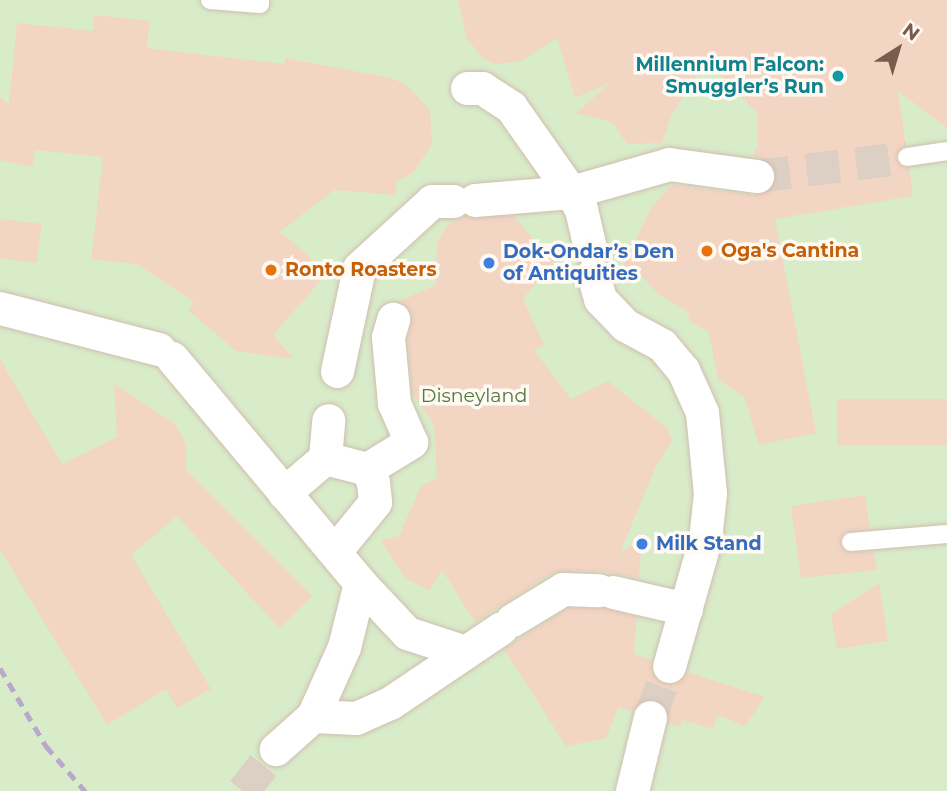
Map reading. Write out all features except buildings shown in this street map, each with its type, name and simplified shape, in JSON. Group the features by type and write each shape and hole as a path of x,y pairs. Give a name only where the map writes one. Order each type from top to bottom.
{"street":[{"path":"467,88 482,88 511,107 581,209 600,299 625,325 662,345 683,370 702,412 710,494 705,540 668,666"},
{"path":"325,458 367,469 411,442 394,403 388,337 378,304 359,268 432,201 571,192 669,164 757,176"},
{"path":"284,493 325,458 332,400 378,304"},
{"path":"0,309 165,354 336,550 360,583 407,633 465,652"},
{"path":"336,550 375,502 367,469"},
{"path":"276,749 313,716 344,647 360,583"},
{"path":"313,716 356,718 390,703 564,589 606,591 686,610"},
{"path":"632,791 650,717"}],"lane":[{"path":"210,0 260,4 260,0"},
{"path":"907,157 947,151"},
{"path":"851,542 947,534"}],"green space":[{"name":"Disneyland","path":"0,0 947,0 947,791 0,791"}],"tunnel":[{"path":"757,176 907,157"},
{"path":"650,717 669,666"},
{"path":"243,791 276,749"}],"railway":[{"path":"0,668 46,746 85,791"}],"place":[{"name":"Millennium Falcon: Smuggler’s Run","path":"838,76"},
{"name":"Oga's Cantina","path":"707,251"},
{"name":"Dok-Ondar’s Den of Antiquities","path":"489,263"},
{"name":"Ronto Roasters","path":"271,270"},
{"name":"Milk Stand","path":"642,544"}]}
